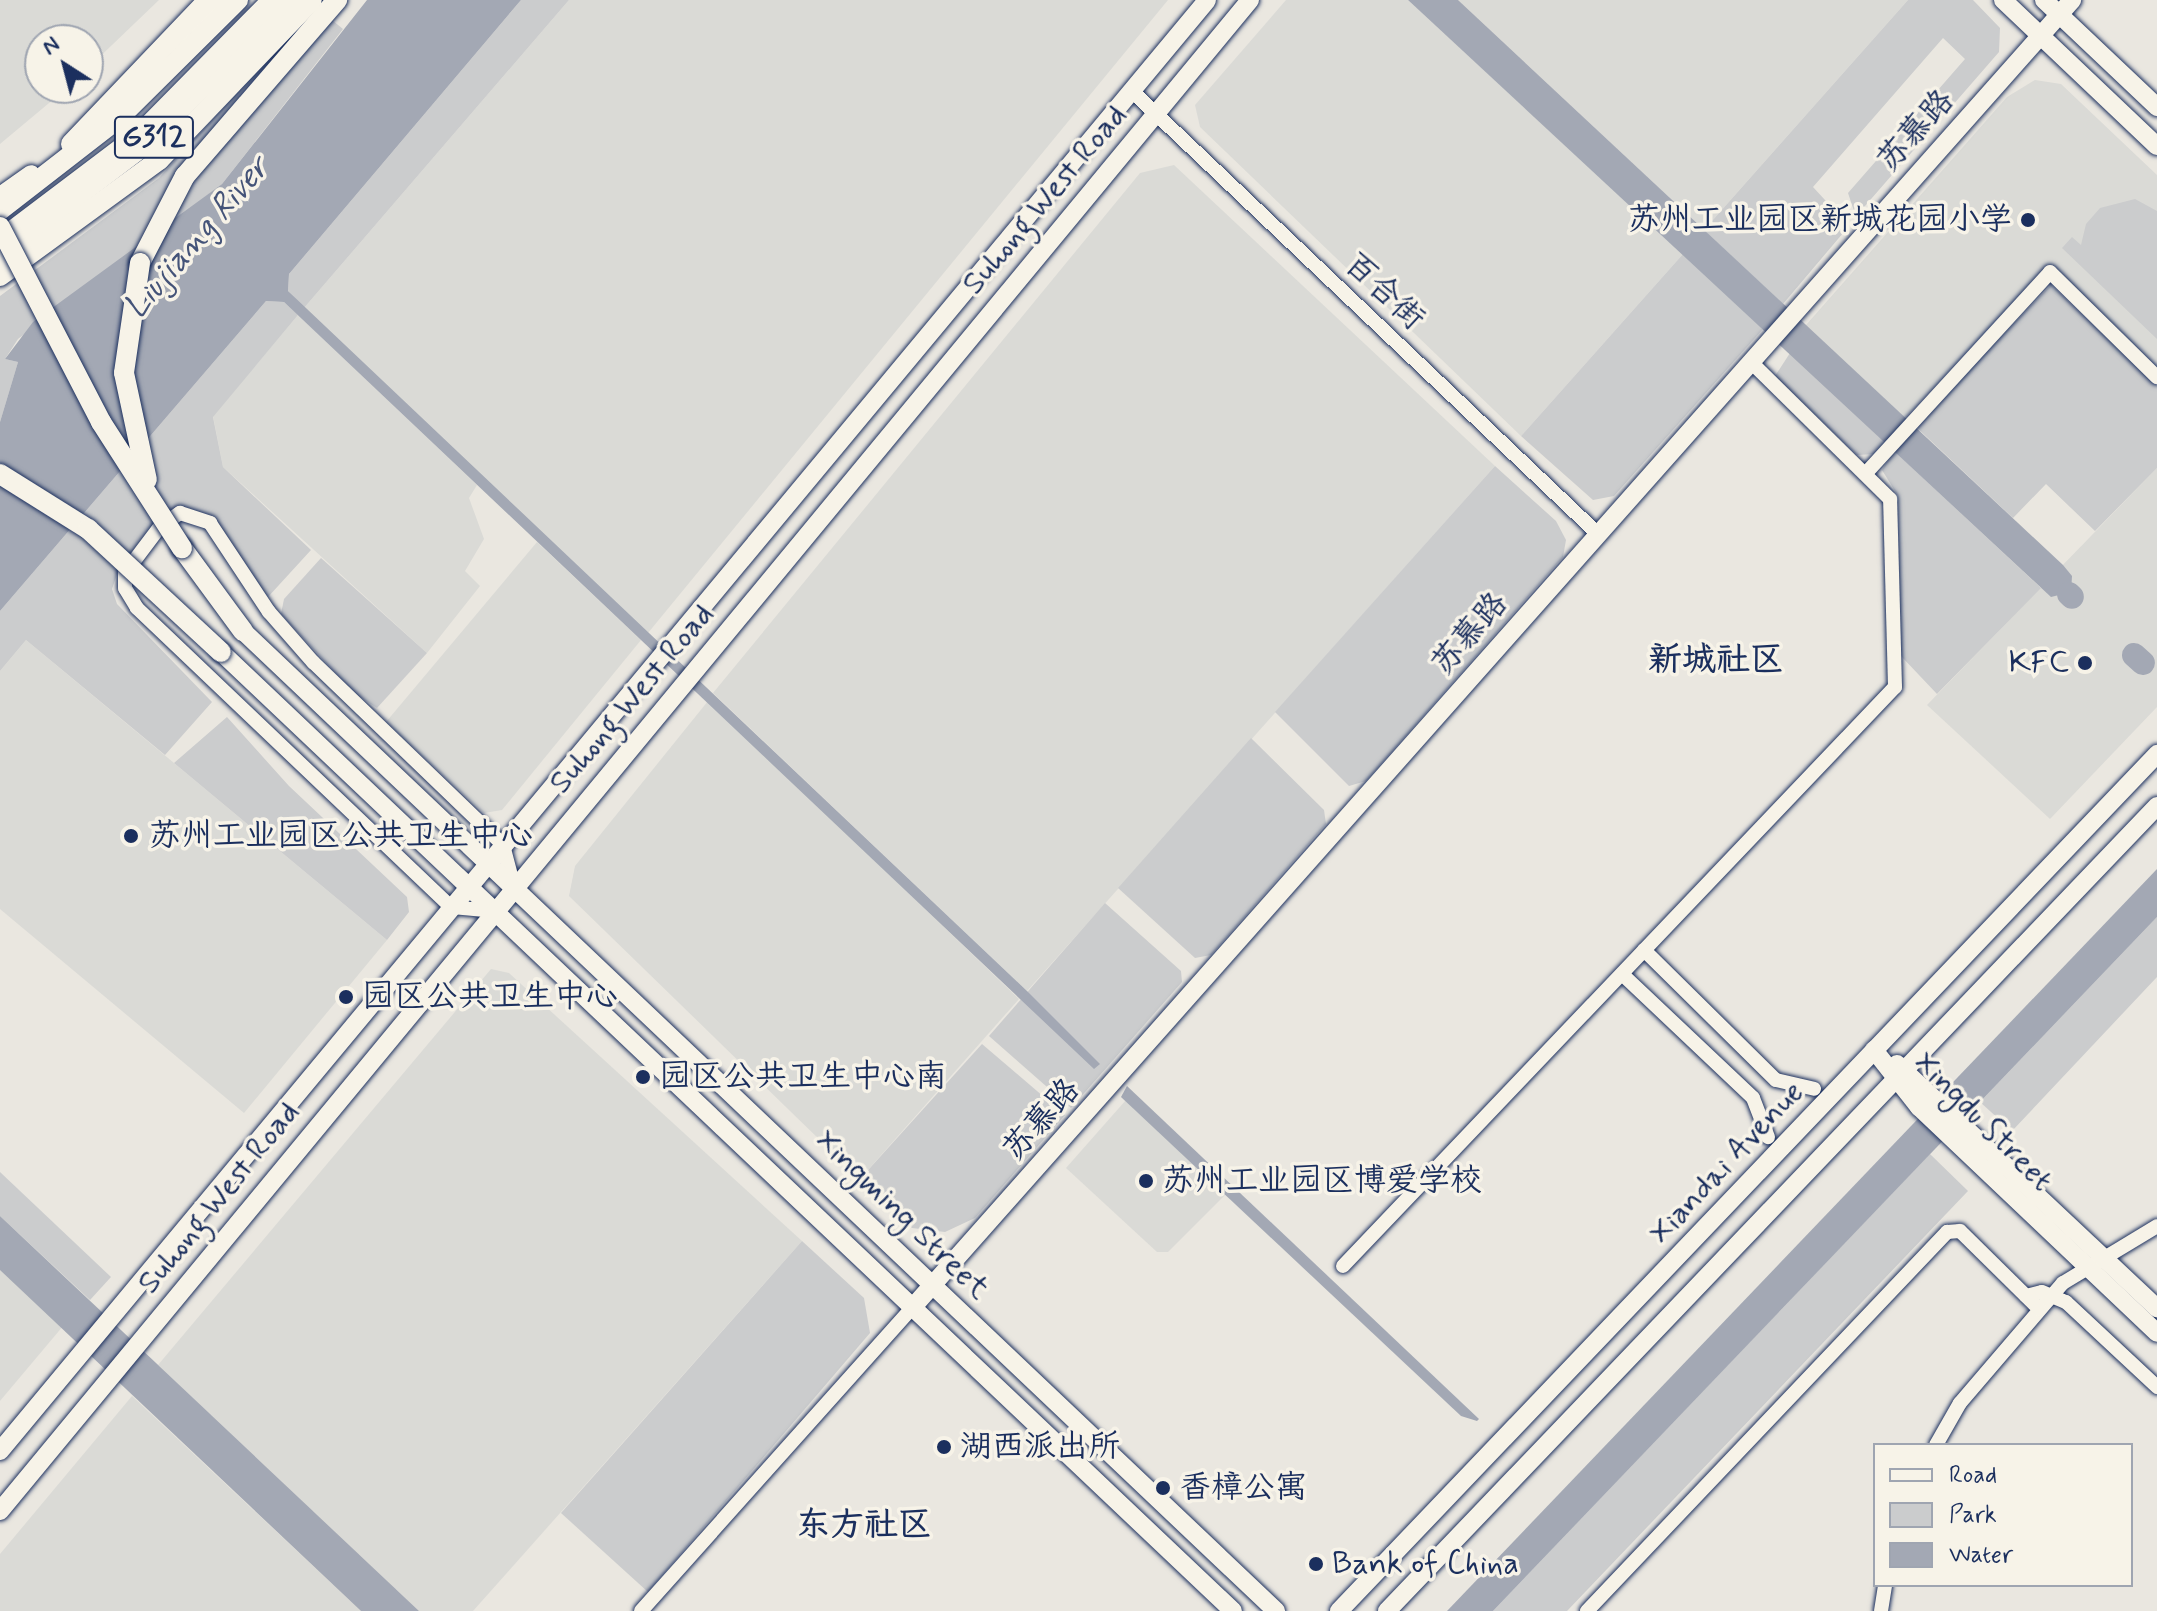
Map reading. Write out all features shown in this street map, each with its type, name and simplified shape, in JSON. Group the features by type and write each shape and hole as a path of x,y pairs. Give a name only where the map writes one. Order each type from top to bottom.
{"highway":[{"path":"71,144 208,0"},
{"path":"0,210 110,125 238,0"},
{"path":"0,240 139,135 272,0"},
{"path":"4,267 159,160 312,0"},
{"path":"182,548 153,495 131,428 124,354 134,280 185,176 337,0"},
{"path":"0,227 101,422 182,548 243,631"},
{"path":"0,474 88,529 221,652"}],"main road":[{"name":"G312","path":"0,196 71,144 222,0"},
{"name":"G312","path":"4,267 145,146 291,0"},
{"name":"Suhong West Road","path":"0,1451 1207,0"},
{"name":"Suhong West Road","path":"0,1511 1250,0"},
{"path":"2003,0 2157,146"},
{"path":"2044,0 2157,107"},
{"name":"苏慕路","path":"913,1307 2072,0"},
{"name":"Xingming Street","path":"243,631 1276,1611"},
{"name":"Xingming Street","path":"221,652 1233,1611"},
{"name":"Xiandai Avenue","path":"1339,1611 2157,754"},
{"name":"Xiandai Avenue","path":"1387,1611 2157,806"},
{"name":"Xingdu Street","path":"1874,1050 2095,1261 2157,1333"},
{"name":"Xingdu Street","path":"2095,1261 2157,1308"}],"street":[{"name":"百合街","path":"1132,91 1598,534"},
{"path":"1867,472 2050,272 2157,377"},
{"path":"1343,1266 1895,687 1892,506 1867,472 1751,362"},
{"path":"494,911 451,907 132,602 124,585 127,567 159,528 180,513 210,523 269,612 313,662 503,845 514,887"},
{"path":"1644,950 1776,1080 1814,1089"},
{"path":"1622,974 1753,1098 1768,1137"},
{"path":"1937,1443 1960,1403 2053,1295 2095,1261 2157,1226"},
{"path":"1587,1611 1947,1232 1960,1231 2039,1309"},
{"path":"2026,1296 2053,1295 2157,1387"},
{"path":"641,1611 913,1307"},
{"path":"1881,1611 1885,1587"}],"shaded area":[{"path":"0,0 159,0 104,53 104,24 24,24 24,104 48,104 0,144"},
{"path":"569,0 1168,0 648,633 304,308"},
{"path":"1286,0 1408,0 1683,254 1521,436 1200,127 1195,105"},
{"path":"1458,0 1908,0 1704,230"},
{"name":"苏州工业园区新城花园小学","path":"2035,80 2061,84 2157,175 2157,370 2050,265 1905,418 1806,325 2007,97"},
{"path":"1174,165 1495,466 1027,991 713,693 1140,173"},
{"path":"298,315 477,485 469,498 484,539 465,571 480,586 427,653 223,467 213,416"},
{"path":"2157,468 2157,707 2050,819 1927,705"},
{"path":"537,542 641,640 502,810 484,813 386,722"},
{"name":"苏州工业园区公共卫生中心","path":"26,640 387,940 244,1113 0,909 0,671"},
{"path":"708,701 1019,999 860,1179 569,896 575,866"},
{"path":"491,969 509,973 802,1241 473,1611 419,1611 158,1365"},
{"name":"苏州工业园区博爱学校","path":"1126,1100 1226,1194 1168,1252 1157,1252 1066,1168"},
{"path":"0,1257 69,1319 0,1401"},
{"path":"132,1396 361,1611 0,1611 0,1554"}],"green space":[{"path":"521,0 569,0 304,308 288,291 289,274"},
{"path":"1908,0 1973,0 2000,28 1999,52 1865,206 1854,211 1848,193 1965,59 1943,38 1813,187 1849,226 1783,304 1704,230"},
{"path":"316,7 343,29 222,184 18,339 5,359 18,362 0,422 0,296 159,178"},
{"path":"2135,199 2157,211 2157,339 2062,248 2072,237 2081,245 2086,224 2100,208"},
{"path":"1683,254 1763,329 1614,496 1593,500 1521,436"},
{"path":"2051,285 2157,386 2157,468 2095,531 2046,484 2013,518 1915,426"},
{"path":"266,301 284,302 298,315 213,417 223,467 311,550 268,597 206,516 182,508 156,523 120,565 112,589 117,604 212,702 165,755 26,640 0,671 0,611"},
{"path":"1790,353 1886,443 1875,454 1857,455 1775,376"},
{"path":"1894,451 2041,588 1937,694 1901,656 1898,496 1882,470"},
{"path":"1495,466 1556,521 1566,540 1563,557 1366,781 1349,786 1275,712"},
{"path":"321,558 427,653 377,708 354,693 281,614 284,599"},
{"path":"227,717 289,786 407,897 409,912 387,940 174,763"},
{"path":"1251,738 1324,810 1326,824 1211,955 1195,958 1118,888"},
{"path":"1105,903 1181,971 1182,982 1071,1108 989,1036"},
{"path":"2157,917 2157,977 2012,1131 1980,1102"},
{"path":"982,1044 1065,1115 975,1218 945,1232 912,1228 860,1179"},
{"path":"1930,1154 1968,1191 1567,1611 1493,1611"},
{"path":"0,1172 111,1277 90,1300 0,1216"},
{"path":"802,1241 864,1298 870,1333 648,1592 561,1513"}],"water":[{"name":"Liujiang River","path":"367,0 521,0 289,274 288,291 1027,991 1100,1064 1094,1069 284,302 266,301 0,611 0,422 18,362 5,359 33,322 222,184"},
{"path":"1408,0 1458,0 2063,565 2072,576 2071,592 2051,597"},
{"path":"2157,869 2157,917 1493,1611 1447,1611"},
{"path":"1127,1086 1479,1419 1461,1416 1121,1097"},
{"path":"0,1216 419,1611 361,1611 0,1270"}],"waterway":[{"path":"2069,594 2072,597"},
{"path":"2134,655 2143,663"}],"place":[{"name":"苏州工业园区新城花园小学","path":"2028,220"},
{"name":"KFC","path":"2085,663"},
{"name":"苏州工业园区公共卫生中心","path":"131,836"},
{"name":"园区公共卫生中心","path":"346,997"},
{"name":"园区公共卫生中心南","path":"643,1077"},
{"name":"苏州工业园区博爱学校","path":"1146,1181"},
{"name":"湖西派出所","path":"944,1447"},
{"name":"香樟公寓","path":"1163,1488"},
{"name":"Bank of China","path":"1316,1564"}],"district":[{"name":"新城社区","path":"1716,661"},
{"name":"东方社区","path":"864,1526"}]}
